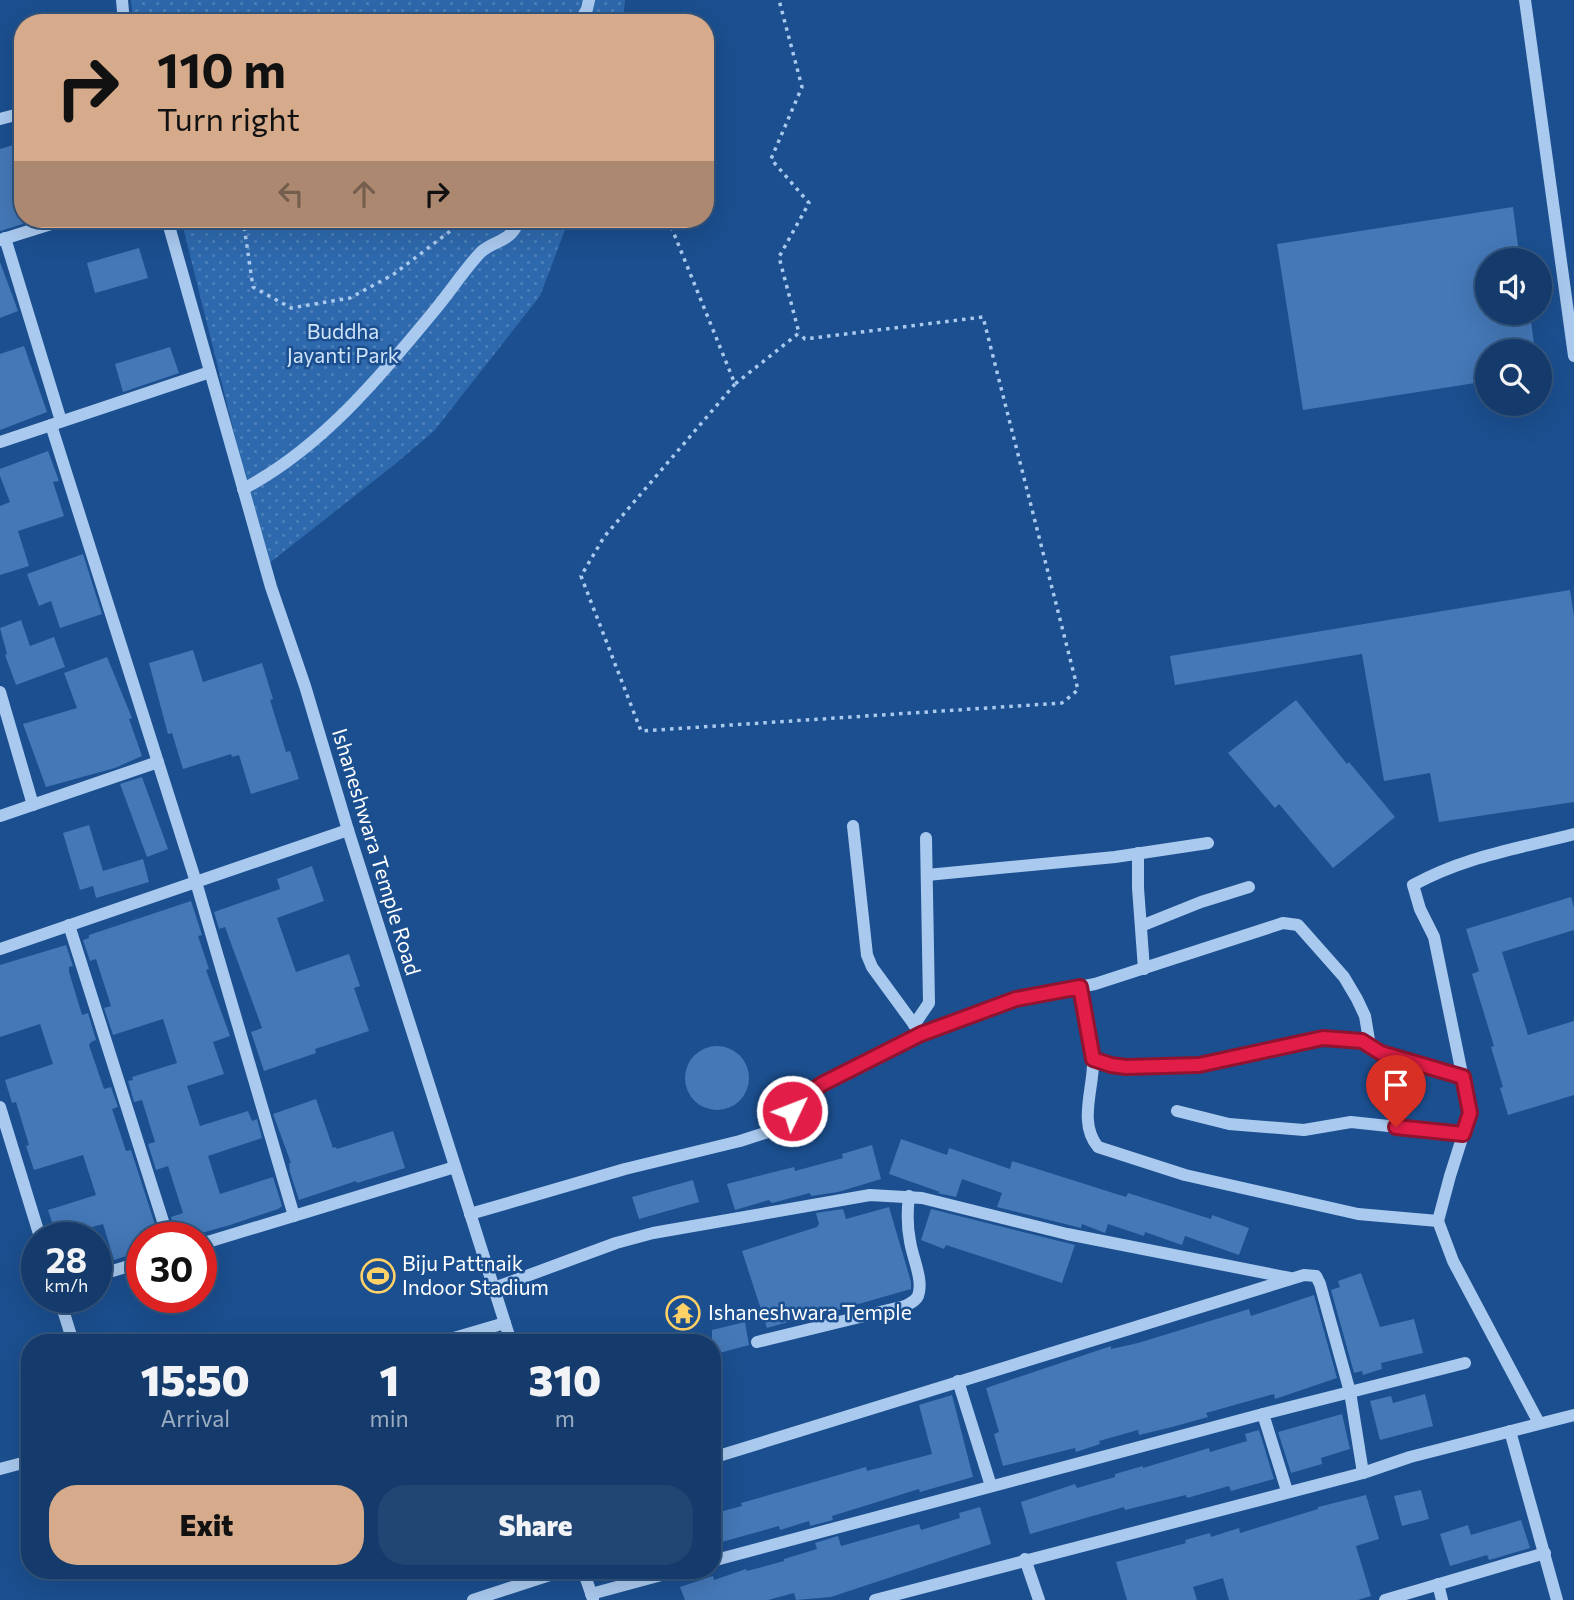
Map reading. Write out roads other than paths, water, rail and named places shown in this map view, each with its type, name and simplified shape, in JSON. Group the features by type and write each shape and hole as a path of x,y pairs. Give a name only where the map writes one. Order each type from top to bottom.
{"street":[{"path":"1525,0 1574,356"},
{"path":"38,228 3,239 294,1216"},
{"name":"Ishaneshwara Temple Road","path":"170,228 271,587 305,686 508,1334"},
{"path":"243,489 273,473 344,411 398,356 483,250 506,239 516,228"},
{"path":"0,442 210,372"},
{"path":"0,692 33,805"},
{"path":"0,816 158,762"},
{"path":"853,827 867,955 872,967 918,1030"},
{"path":"0,949 348,830"},
{"path":"1539,1423 1453,1261 1438,1221 1470,1113 1434,937 1420,909 1413,885 1468,860 1574,834"},
{"path":"918,1030 929,1003 926,838"},
{"path":"927,875 1208,843"},
{"path":"1138,853 1144,969"},
{"path":"1141,926 1201,902 1249,887"},
{"path":"470,1214 625,1169 771,1131 782,1125 803,1098 822,1084 918,1030 1016,999 1080,987 1144,969 1283,923 1298,925 1344,977 1365,1016 1370,1046"},
{"path":"69,925 162,1222"},
{"path":"1080,987 1093,1059 1087,1126 1091,1139 1098,1147 1185,1175 1358,1214 1438,1221"},
{"path":"1093,1059 1126,1067 1199,1065 1323,1038 1362,1041 1381,1053 1463,1077"},
{"path":"1,1110 35,1222"},
{"path":"1177,1111 1229,1124 1304,1130 1351,1122 1463,1134"},
{"path":"217,1239 455,1167"},
{"path":"494,1288 616,1243 653,1233 870,1195 909,1196 1067,1234 1294,1279"},
{"path":"757,1342 905,1306 914,1301 919,1294 919,1278 907,1218 909,1196"},
{"path":"721,1455 1304,1275 1316,1276 1320,1284 1350,1392 1363,1473"},
{"path":"64,1313 71,1334"},
{"path":"469,1334 505,1324"},
{"path":"721,1559 1263,1413 1465,1363"},
{"path":"958,1381 990,1486"},
{"path":"1263,1413 1287,1492"},
{"path":"874,1600 1363,1473 1410,1457 1574,1415"},
{"path":"1510,1431 1557,1600"},
{"path":"0,1469 21,1463"},
{"path":"1385,1600 1545,1553"},
{"path":"1025,1559 1039,1600"},
{"path":"473,1600 537,1579"},
{"path":"586,1579 592,1597 651,1579"},
{"path":"1438,1584 1442,1600"}],"place":[{"name":"Biju Pattnaik Indoor Stadium","path":"378,1276"},
{"name":"Ishaneshwara Temple","path":"683,1313"}],"park label":[{"name":"Buddha Jayanti Park","path":"343,344"}]}
